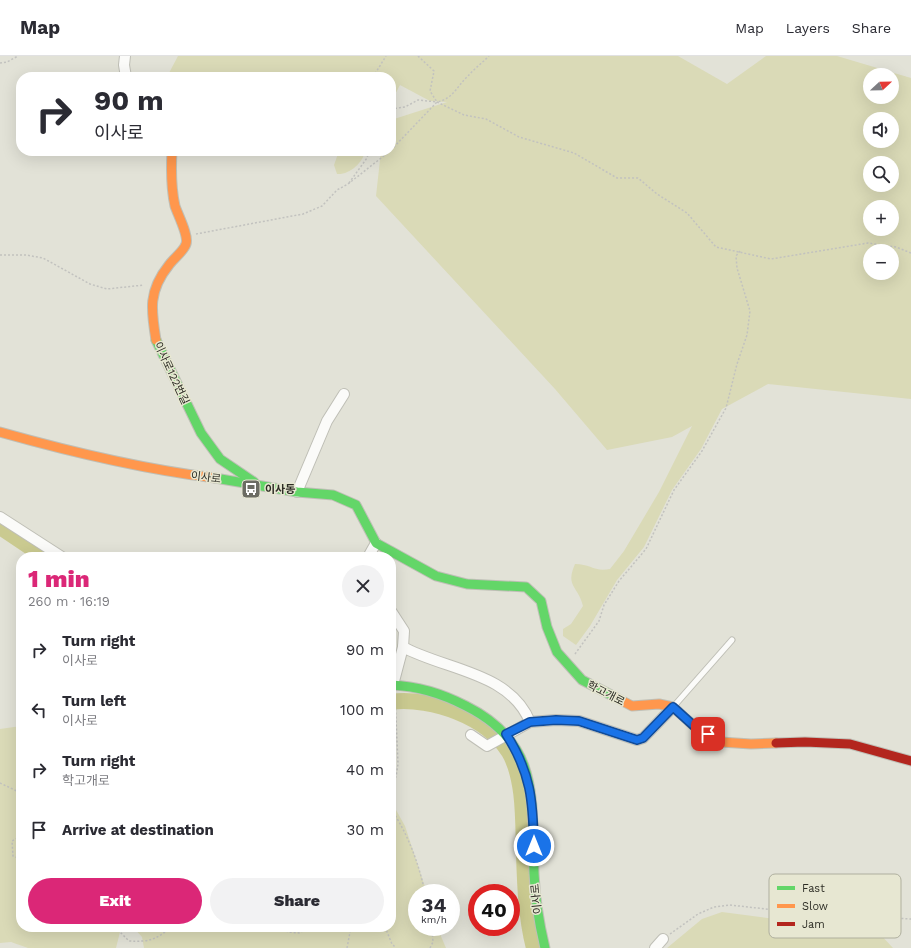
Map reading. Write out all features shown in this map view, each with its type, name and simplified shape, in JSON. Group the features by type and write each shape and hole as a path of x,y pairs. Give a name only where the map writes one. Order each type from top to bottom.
{"street":[{"path":"125,56 126,72"},
{"path":"172,156 171,175 175,205 186,236"},
{"name":"이사로122번길","path":"186,236 186,244 160,276 155,286 151,309 156,343 201,434 220,459 257,484"},
{"path":"297,492 327,421 344,394"},
{"name":"이사로","path":"0,432 56,448 167,472 257,484 297,492 333,495 356,505 376,543"},
{"path":"0,517 54,552"},
{"path":"371,552 376,543"},
{"name":"학고개로","path":"376,543 392,552"},
{"name":"학고개로","path":"396,554 436,576 467,584 526,587 541,601 547,627 557,652 582,680 632,706 659,704 673,707"},
{"path":"396,618 404,631 403,647 396,676"},
{"path":"403,647 413,652 460,668 507,691 519,701 530,722"},
{"name":"이사로","path":"396,688 421,690 454,700 476,712 505,735 515,747 526,773 533,806 534,873 537,912 545,948"},
{"path":"471,735 487,746 530,722 556,720 579,721 637,740 643,738 673,707 694,726 721,742 751,744 805,742 850,744 911,760"},
{"path":"654,948 663,939"}],"lane":[{"path":"673,707 732,640"}],"path":[{"path":"0,62 7,62 18,56"},
{"path":"376,72 386,56"},
{"path":"418,56 434,71 430,92 437,102"},
{"path":"396,146 437,102 444,100 456,91 467,76 489,56"},
{"path":"396,109 405,107 418,100 437,102 464,115 486,119 519,137 574,153 617,178 638,178 657,194 687,213 716,247 740,251 771,259 868,243 896,247 911,253"},
{"path":"348,184 352,176 368,156"},
{"path":"186,236 303,214 322,206 337,190 348,184 384,156"},
{"path":"567,664 599,621 604,605 619,581 646,549 674,490 702,451 726,408 737,364 747,335 750,311 737,268 736,256 740,251"},
{"path":"0,256 26,255 43,258 90,284 107,289 134,285 155,286"},
{"path":"396,734 398,764 396,777"},
{"path":"0,783 16,791"},
{"path":"396,817 402,826 421,874 423,884"},
{"path":"16,839 12,841 13,856 16,857"},
{"path":"663,939 698,914 714,907 730,905 769,909"},
{"path":"901,918 911,919"},
{"path":"119,932 129,941 143,942 157,938 165,932"},
{"path":"288,932 301,932"},
{"path":"347,948 350,932"},
{"path":"387,932 392,944 396,948"},
{"path":"430,948 433,942 433,936"}],"green space":[{"path":"178,56 678,56 727,84 766,56 837,56 877,68 863,68 863,104 899,104 899,74 911,78 911,399 768,384 722,409 701,449 672,490 644,547 617,580 590,626 576,645 563,636 563,629 571,624 583,606 581,599 573,586 571,577 575,564 585,565 596,569 610,569 624,551 659,492 692,426 672,437 607,450 555,389 376,196 380,156 396,156 396,118 447,102 430,101 400,85 396,93 396,72 170,72"},
{"path":"337,156 363,156 355,167 346,173 337,174 334,165"},
{"path":"16,727 16,932 120,932 116,948 28,948 11,942 0,943 0,729"},
{"path":"396,810 405,826 424,884 408,884 408,936 441,936 446,948 144,948 142,937 138,932 396,932"},
{"path":"722,912 769,918 769,938 884,938 893,948 667,948 702,919"}],"waterway":[{"path":"0,527 38,552"},
{"path":"396,701 424,703 457,712 472,719 493,733 509,752 514,763 521,788 526,901 534,948"}],"traffic: fast":[{"path":"156,340 201,433 220,459 254,482"},
{"path":"215,478 297,492 333,495 356,505 376,543 392,552"},
{"path":"396,554 436,576 467,584 526,587 541,601 547,627 557,652 582,680 613,696"},
{"path":"396,686 430,691 466,706 491,721 508,738 520,757 527,777 531,799 535,892 545,948"}],"traffic: slow":[{"path":"156,340 152,310 154,292 162,274 183,249 187,240 175,206 171,165 172,156"},
{"path":"0,432 107,459 161,470 215,478"},
{"path":"613,696 632,706 659,704 673,707 694,726 721,742 751,744 776,743"}],"traffic: jam":[{"path":"776,743 805,742 850,744 911,761"}],"place":[{"name":"이사동","path":"251,489"}],"route":[{"path":"534,846 533,806 526,773 515,747 506,734 530,722 556,720 579,721 637,740 643,738 661,717 673,707 694,726 708,734"}]}
